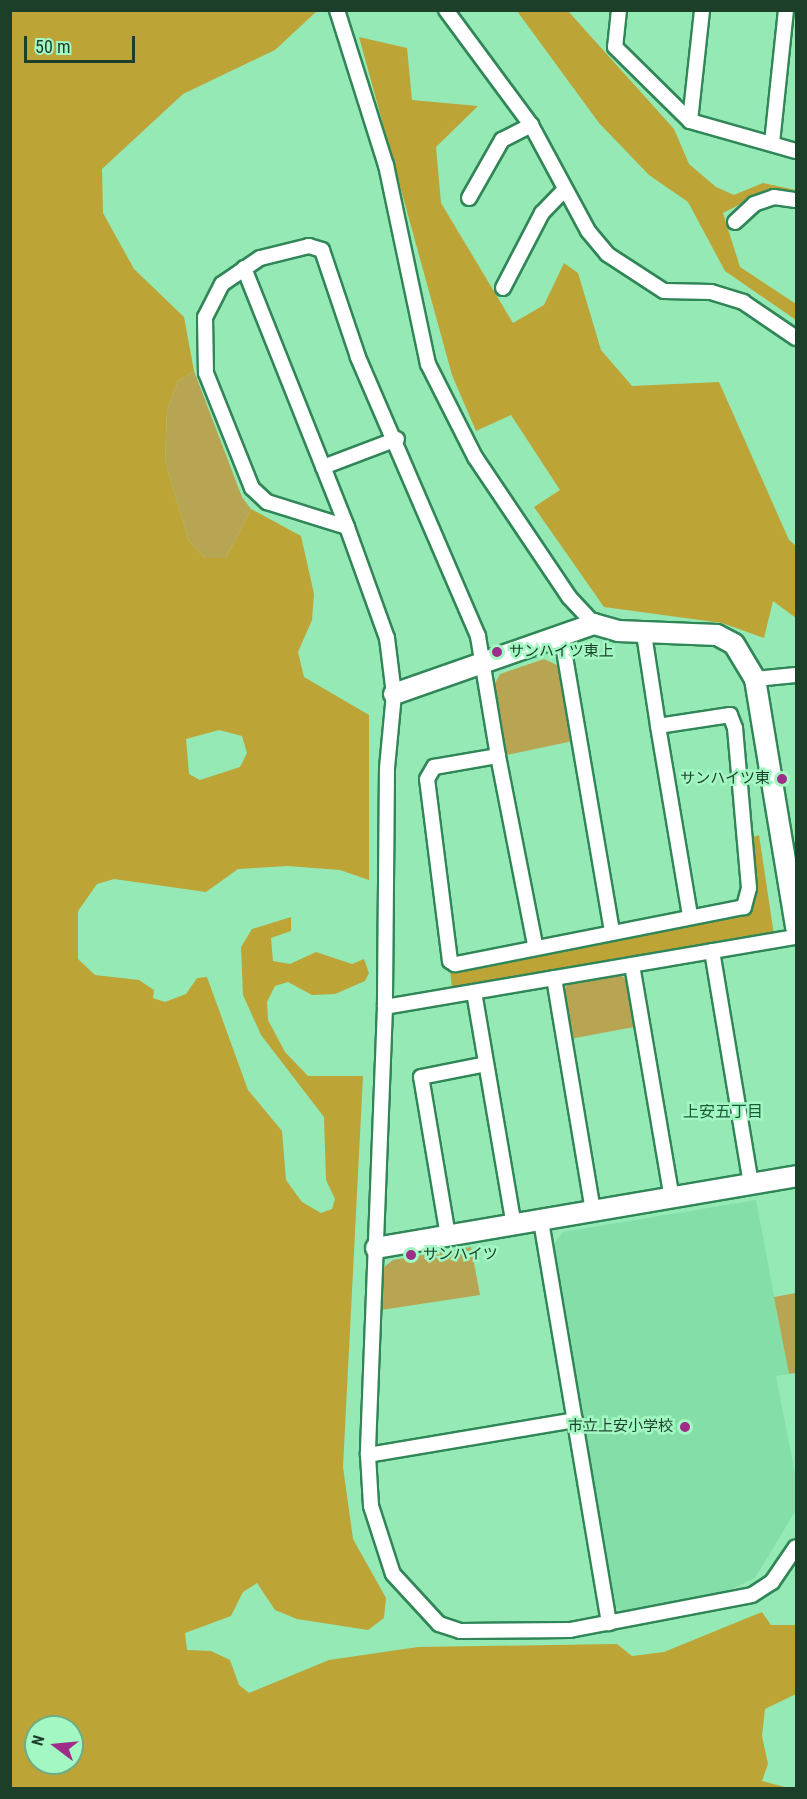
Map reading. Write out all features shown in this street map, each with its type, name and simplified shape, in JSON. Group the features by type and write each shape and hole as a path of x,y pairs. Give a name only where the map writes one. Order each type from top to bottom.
{"street":[{"path":"337,10 386,165 428,364 474,458 569,597 594,624"},
{"path":"446,10 531,124 598,245 649,285 742,302 796,338"},
{"path":"619,10 615,47 690,121 796,151"},
{"path":"690,121 702,10"},
{"path":"772,143 786,10"},
{"path":"469,198 502,140 531,124"},
{"path":"503,288 542,213 565,189"},
{"path":"735,222 764,200 796,200"},
{"path":"347,527 267,502 252,488 206,373 205,317 222,284 260,258 309,246 322,250 358,357 397,439 478,636 498,756 535,944"},
{"path":"244,268 347,527 387,638 394,694 387,768 385,1006 368,1455 378,1540 393,1574 439,1624 471,1630 570,1630 752,1595 772,1582 796,1547"},
{"path":"323,467 397,439"},
{"path":"394,694 561,639 594,624 644,634 717,635 734,644 755,679 796,928"},
{"path":"644,634 690,915"},
{"path":"561,639 612,930"},
{"path":"755,679 796,675"},
{"path":"498,756 434,767 427,778 450,961 690,915 744,907 749,888 735,728 730,715 658,726"},
{"path":"385,1006 796,937"},
{"path":"712,951 751,1184"},
{"path":"632,965 672,1198"},
{"path":"554,978 593,1212"},
{"path":"474,992 514,1226"},
{"path":"448,1236 421,1077 486,1064"},
{"path":"376,1248 796,1176"},
{"path":"542,1221 609,1623"},
{"path":"368,1455 575,1420"}],"shaded area":[{"path":"11,10 317,11 275,50 183,94 102,169 103,213 134,269 184,317 194,371 178,381 167,410 165,461 189,541 205,558 226,558 251,509 301,536 314,594 312,620 298,652 304,677 369,715 369,880 340,870 288,866 238,869 206,892 114,879 97,884 78,911 78,959 95,975 139,980 154,990 153,998 165,1002 186,994 197,978 207,977 248,1090 282,1131 286,1180 302,1202 321,1213 332,1209 335,1199 326,1180 324,1117 261,1035 243,995 241,947 252,929 291,917 291,931 271,938 273,961 290,964 316,952 352,964 364,959 369,973 365,981 335,994 312,995 288,982 275,986 267,1002 268,1020 285,1052 308,1076 363,1076 343,1467 353,1539 386,1598 384,1618 368,1630 297,1619 275,1610 257,1583 243,1592 231,1616 185,1633 187,1650 211,1651 230,1660 239,1685 249,1693 329,1660 418,1647 617,1644 632,1656 664,1652 762,1612 771,1625 796,1625 796,1694 765,1709 762,1736 768,1764 762,1781 789,1788 11,1788","holes":["219,730 242,736 247,753 240,767 200,780 189,774 186,739"]},
{"path":"517,11 568,11 674,129 689,164 716,187 734,195 763,183 796,190 768,190 723,213 740,267 796,304 796,320 725,271 688,202 649,175 599,123"},
{"path":"359,37 407,48 412,100 478,106 436,147 441,203 513,323 544,305 564,263 578,273 601,350 632,386 719,382 789,540 796,546 796,618 773,601 764,638 722,623 604,607 534,507 560,490 511,415 476,431 452,375"},
{"path":"194,371 242,497 251,509 226,558 205,558 189,541 165,461 167,410 178,381"},
{"path":"544,659 557,665 573,741 507,755 493,687 500,674"},
{"path":"759,835 774,935 452,989 450,970 745,913 756,891 748,839"},
{"path":"620,975 626,979 634,1027 570,1039 563,992 568,983"},
{"name":"市立上安小学校","path":"756,1200 789,1374 776,1376 796,1479 796,1510 755,1578 718,1595 625,1613 615,1607 553,1245 563,1232"},
{"path":"471,1247 480,1295 381,1310 384,1267 393,1260"},
{"path":"796,1293 796,1373 789,1374 774,1297"}],"place":[{"name":"サンハイツ東上","path":"497,652"},
{"name":"サンハイツ東","path":"782,779"},
{"name":"サンハイツ","path":"411,1255"},
{"name":"市立上安小学校","path":"685,1427"}],"district":[{"name":"上安五丁目","path":"723,1112"}]}
